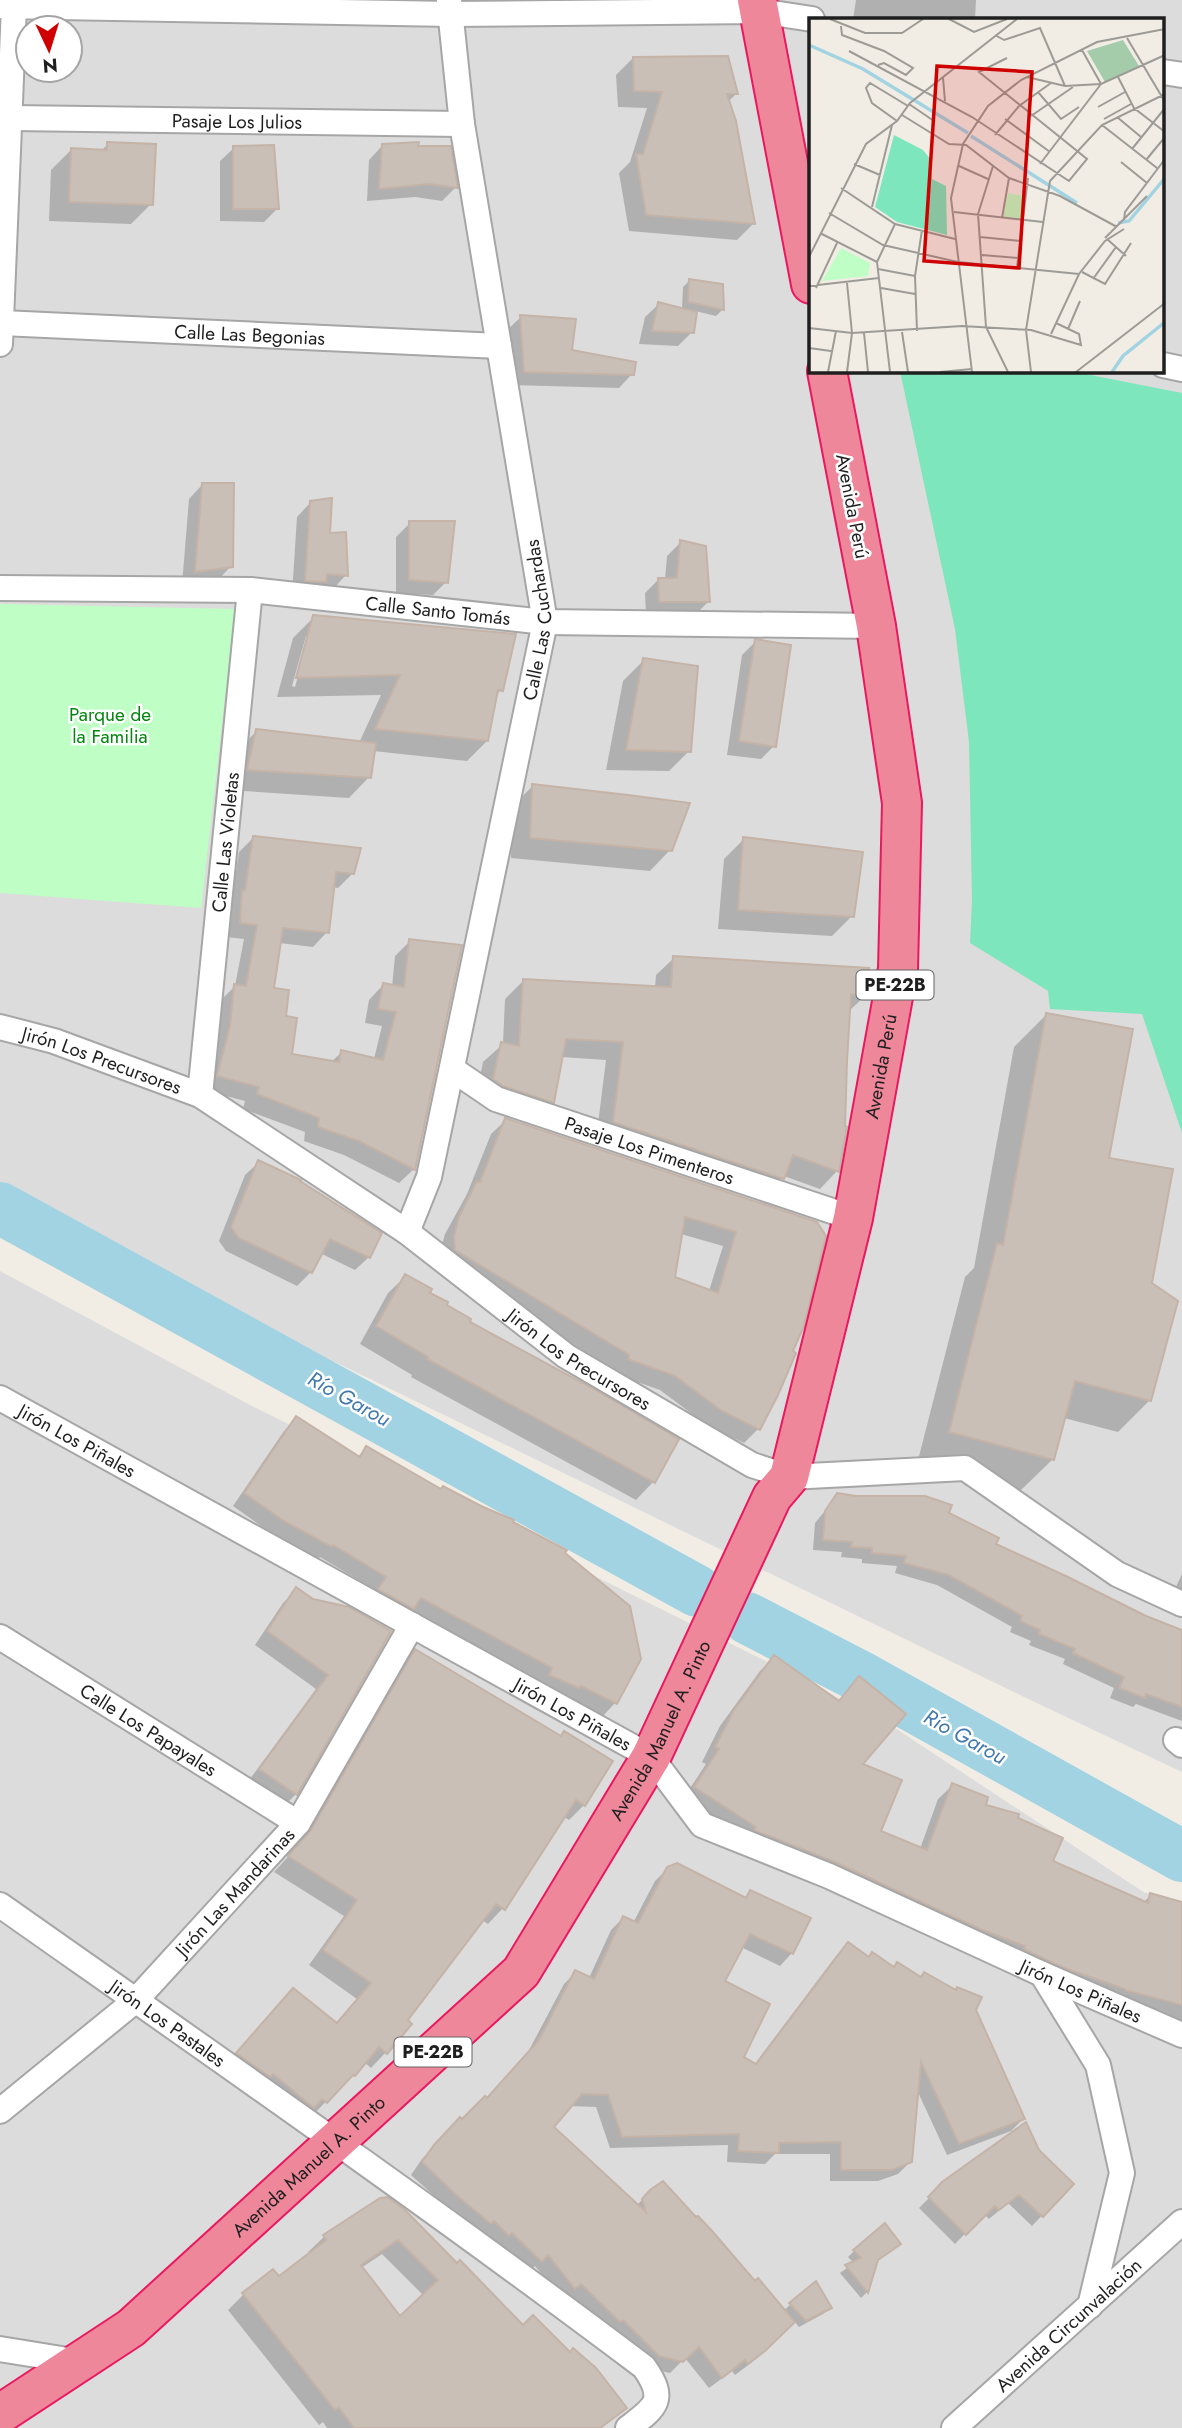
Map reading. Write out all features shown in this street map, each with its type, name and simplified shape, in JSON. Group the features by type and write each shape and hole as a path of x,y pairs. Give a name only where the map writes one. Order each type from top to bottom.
{"highway":[{"path":"758,5 809,273"},
{"name":"Avenida Perú","path":"733,1579 772,1496 789,1477 853,1218 898,969 902,803 876,626 827,373"},
{"name":"Avenida Manuel A. Pinto","path":"0,2414 131,2329 521,1972 651,1757 733,1579"}],"street":[{"path":"1,334 10,118 7,6 758,5 809,18"},
{"name":"Calle Las Cuchardas","path":"407,1232 429,1177 545,622 462,124 450,7"},
{"path":"1164,72 1182,75"},
{"name":"Pasaje Los Julios","path":"10,118 462,124"},
{"name":"Calle Las Begonias","path":"1,334 499,346"},
{"path":"1164,365 1182,369"},
{"name":"Calle Santo Tomás","path":"0,588 250,590 545,622 876,626"},
{"name":"Calle Las Violetas","path":"200,1095 250,590"},
{"name":"Jirón Los Precursores","path":"0,1027 54,1041 200,1095 407,1232 566,1356 752,1465 789,1477 965,1468 1117,1574 1182,1604"},
{"name":"Pasaje Los Pimenteros","path":"452,1069 496,1099 853,1218"},
{"name":"Jirón Los Piñales","path":"0,1398 651,1757 702,1825 829,1876 1182,2035"},
{"name":"Jirón Las Mandarinas","path":"0,2111 136,2000 298,1823 412,1625"},
{"name":"Calle Los Papayales","path":"0,1637 298,1823"},
{"name":"Jirón Los Pastales","path":"0,1905 336,2141 644,2367 655,2382 658,2397 653,2409 628,2428"},
{"path":"1042,1974 1098,2066 1122,2173 1090,2306"},
{"name":"Avenida Circunvalación","path":"954,2428 1182,2222"},
{"path":"0,2350 80,2362"}],"shaded area":[{"path":"0,0 1182,0 1182,1772 333,1361 0,1189"},
{"path":"0,1271 250,1405 822,1689 895,1728 1145,1893 1150,1893 1182,1911 1182,2428 0,2428"}],"green space":[{"path":"900,373 1080,373 1182,393 1182,1133 1142,1014 1050,1009 1048,991 970,943 972,900 969,742 955,629"},
{"name":"Parque de la Familia","path":"0,604 235,609 201,908 0,893"}],"building":[{"path":"728,56 738,94 727,94 736,121 755,224 646,215 636,154 643,154 662,92 634,91 633,57"},
{"path":"107,142 156,144 153,205 69,202 71,148 107,150"},
{"path":"419,142 418,146 451,146 458,188 429,184 379,189 382,144"},
{"path":"274,145 279,209 233,209 233,146"},
{"path":"689,279 723,284 724,310 688,302"},
{"path":"658,302 697,312 694,333 652,331"},
{"path":"520,315 576,319 572,350 636,362 634,375 524,372"},
{"path":"202,483 234,483 233,567 195,572"},
{"path":"332,498 330,533 346,532 348,576 327,574 326,582 305,581 310,501"},
{"path":"409,521 455,521 448,583 409,580"},
{"path":"680,540 706,546 710,602 659,602 658,578 677,578"},
{"path":"313,615 516,634 503,691 498,690 488,741 375,729 400,675 296,678"},
{"path":"755,639 791,645 776,747 739,741"},
{"path":"643,658 698,666 691,752 626,750"},
{"path":"256,729 376,743 371,778 247,770"},
{"path":"532,784 690,803 672,851 530,838"},
{"path":"253,836 361,848 354,874 336,872 329,933 283,928 274,988 289,990 286,1016 297,1018 292,1054 339,1062 341,1050 383,1060 396,1012 378,1009 383,983 404,987 409,939 462,945 415,1170 359,1141 318,1127 319,1118 257,1094 259,1087 217,1076 230,1026 234,984 246,986 257,925 240,923 242,890 245,890"},
{"path":"743,837 863,852 854,917 738,910"},
{"path":"673,956 869,968 867,995 851,994 847,1127 839,1172 793,1155 784,1179 613,1122 623,1042 566,1039 554,1103 503,1086 493,1079 501,1042 519,1046 523,979 671,987"},
{"path":"1046,1013 1133,1029 1109,1158 1173,1169 1152,1283 1178,1301 1151,1401 1075,1381 1054,1460 949,1432 997,1243 1003,1245"},
{"path":"505,1118 817,1222 826,1236 804,1326 793,1351 796,1353 760,1430 722,1411 675,1376 628,1359 629,1355 455,1250 454,1236 459,1217 477,1181 480,1182","holes":["685,1217 736,1232 718,1293 675,1277"]},
{"path":"258,1160 301,1180 382,1233 370,1258 330,1239 312,1273 239,1238 231,1227"},
{"path":"405,1274 432,1289 430,1293 448,1302 447,1305 471,1319 470,1322 594,1389 679,1439 655,1483 427,1359 428,1357 376,1326"},
{"path":"296,1416 360,1457 366,1446 441,1489 443,1486 514,1520 513,1522 567,1550 565,1553 630,1606 641,1659 617,1704 581,1686 579,1688 549,1675 552,1668 421,1598 414,1609 378,1589 386,1577 333,1545 332,1547 284,1521 244,1493"},
{"path":"837,1493 856,1496 925,1496 952,1505 949,1513 999,1538 996,1544 1146,1616 1182,1630 1182,1707 1119,1688 1124,1677 1073,1653 1075,1649 1039,1634 1040,1630 1020,1621 1022,1616 949,1575 904,1563 906,1556 872,1553 872,1548 851,1547 852,1542 823,1540 825,1511"},
{"path":"296,1587 313,1599 349,1607 391,1631 297,1795 259,1769 328,1675 267,1631"},
{"path":"415,1649 561,1736 564,1731 613,1761 585,1806 576,1800 505,1910 496,1904 408,2020 412,2024 387,2054 379,2047 355,2076 353,2075 327,2103 322,2099 314,2108 273,2074 270,2077 236,2053 293,1988 337,2023 371,1983 323,1950 357,1900 288,1856 311,1830"},
{"path":"774,1655 839,1701 859,1676 906,1714 863,1764 902,1780 881,1831 927,1850 952,1783 988,1797 986,1805 1019,1814 1018,1818 1063,1838 1053,1861 1148,1903 1150,1893 1182,1902 1182,2005 1125,1990 1064,1968 1024,1949 1025,1946 980,1929 835,1862 754,1830 756,1827 694,1787 719,1749 715,1747 734,1710"},
{"path":"677,1863 746,1898 750,1890 811,1918 793,1954 750,1934 725,1981 770,2004 744,2057 756,2064 848,1942 869,1957 872,1952 894,1967 897,1962 921,1977 924,1972 956,1990 957,1987 982,1997 976,2010 1025,2119 959,2144 921,2062 912,2162 892,2170 841,2170 841,2142 779,2143 779,2153 738,2151 739,2134 622,2137 608,2095 582,2094 554,2127 646,2212 642,2199 663,2181 713,2232 755,2281 758,2278 795,2322 765,2351 748,2364 745,2360 722,2378 699,2347 683,2362 659,2356 581,2284 575,2289 548,2255 542,2262 512,2233 509,2236 494,2221 491,2224 422,2162 460,2117 462,2119 485,2096 487,2098 539,2040 575,1970 594,1979 623,1916 638,1923 667,1867"},
{"path":"1026,2122 1039,2150 1074,2184 1043,2217 1019,2195 999,2210 995,2206 966,2235 928,2197 942,2182"},
{"path":"388,2197 405,2210 457,2263 460,2260 523,2325 533,2315 570,2352 573,2348 596,2368 627,2408 600,2428 354,2428 339,2408 335,2410 242,2293 273,2269 279,2276 326,2240 323,2235 380,2198","holes":["398,2240 438,2280 400,2316 361,2265"]},
{"path":"885,2223 901,2244 878,2260 868,2293 845,2265 861,2258 853,2250"},
{"path":"816,2281 832,2308 806,2321 789,2303"}],"waterway":[{"name":"Río Garou","path":"0,1208 697,1591"},
{"name":"Río Garou","path":"747,1618 859,1676 1182,1856"}]}
